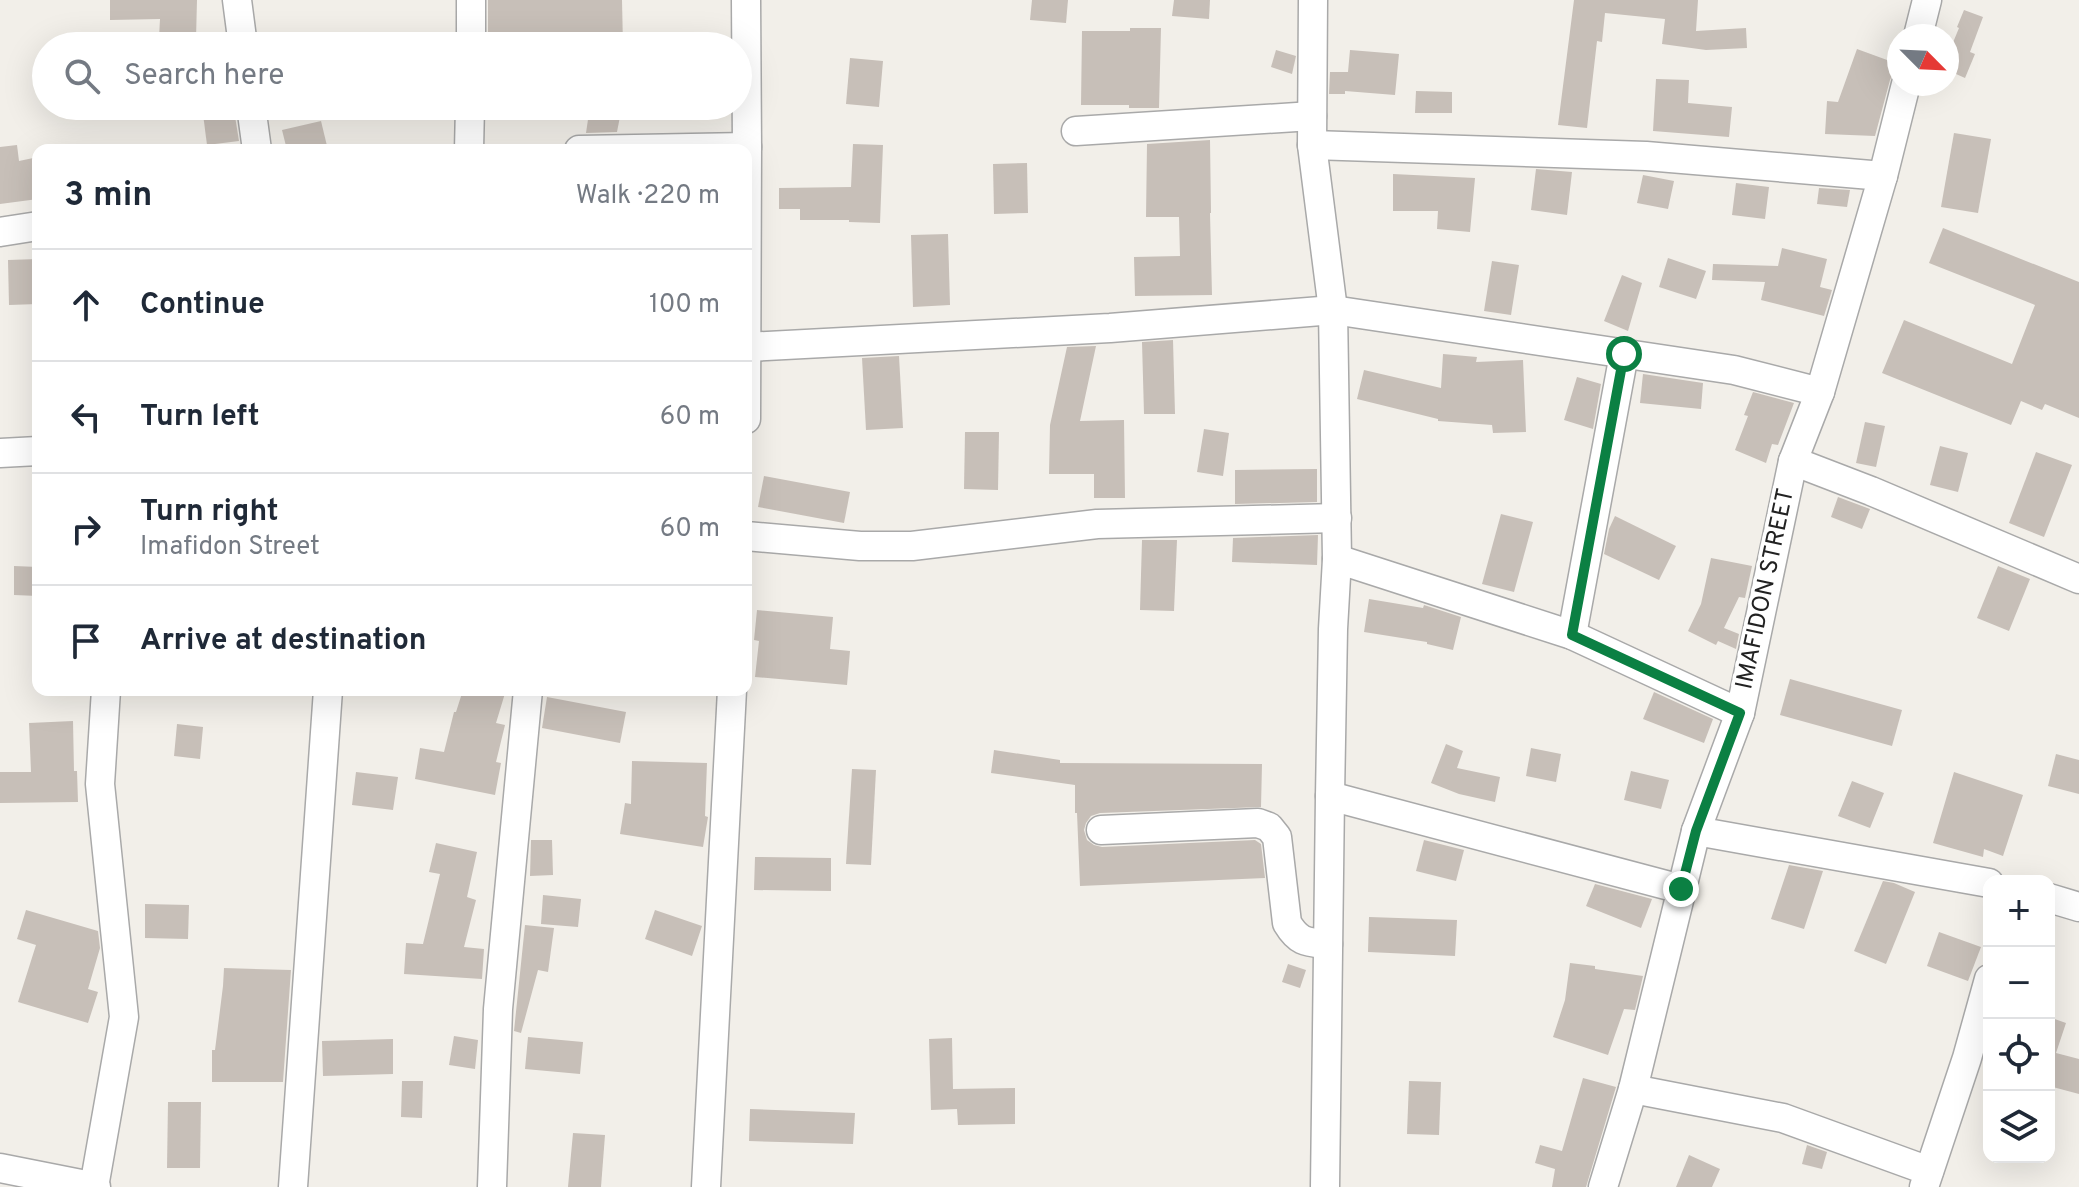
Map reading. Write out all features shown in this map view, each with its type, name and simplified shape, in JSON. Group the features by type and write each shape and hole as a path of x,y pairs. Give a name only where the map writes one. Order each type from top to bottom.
{"street":[{"path":"237,0 241,32"},
{"path":"471,0 471,32"},
{"path":"746,0 746,32"},
{"path":"1313,0 1312,145 1333,310 1337,518 1325,1187"},
{"path":"1921,24 1927,0"},
{"name":"IMAFIDON STREET","path":"1603,1187 1633,1089 1696,831 1740,713 1793,461 1820,392 1903,96"},
{"path":"1076,131 1312,116"},
{"path":"253,120 256,144"},
{"path":"470,120 471,144"},
{"path":"747,120 747,144"},
{"path":"1312,145 1646,156 1883,176"},
{"path":"0,232 32,227"},
{"path":"752,347 1110,328 1333,310 1734,370 1820,392"},
{"path":"1572,635 1624,354"},
{"path":"0,453 32,451"},
{"path":"1793,461 2079,579"},
{"path":"752,537 860,546 912,546 1097,524 1337,518"},
{"path":"1337,559 1572,635 1740,713"},
{"path":"0,1168 95,1187 124,1017 100,784 106,696"},
{"path":"293,1187 328,696"},
{"path":"492,1187 498,1009 527,696"},
{"path":"706,1187 732,696"},
{"path":"1330,796 1681,889"},
{"path":"1101,830 1258,823 1269,827 1277,837 1287,923 1294,934 1304,941 1328,944"},
{"path":"1696,831 1983,882"},
{"path":"2055,900 2079,907"},
{"path":"1633,1089 1783,1118 1927,1179 1983,1001"}],"building":[{"path":"110,0 197,0 196,32 159,32 160,19 110,20"},
{"path":"488,0 622,0 623,32 488,32"},
{"path":"1032,0 1068,0 1066,23 1030,20"},
{"path":"1174,0 1210,0 1209,19 1172,16"},
{"path":"1574,0 1698,0 1696,31 1746,28 1747,48 1706,50 1662,44 1665,19 1605,13 1602,42 1597,41 1587,128 1558,125"},
{"path":"1964,10 1983,17 1970,52 1975,54 1965,78 1959,75 1958,24"},
{"path":"1130,28 1161,28 1159,108 1081,105 1082,31 1130,31"},
{"path":"1857,49 1887,60 1887,91 1875,136 1825,134 1827,101 1838,102"},
{"path":"1276,50 1296,56 1292,74 1271,67"},
{"path":"1350,50 1399,54 1395,95 1345,91 1345,94 1329,94 1330,72 1348,72"},
{"path":"850,58 883,61 879,107 846,104"},
{"path":"1656,79 1689,80 1688,103 1732,107 1729,137 1653,131"},
{"path":"1416,91 1452,92 1452,113 1415,113"},
{"path":"204,120 236,120 239,141 207,144"},
{"path":"588,120 619,120 617,132 586,133"},
{"path":"321,121 327,144 286,144 282,130"},
{"path":"1954,133 1991,139 1978,213 1941,207"},
{"path":"1210,140 1212,295 1135,296 1134,257 1180,256 1179,217 1146,217 1147,144"},
{"path":"853,144 883,145 880,223 800,220 800,209 779,209 779,188 851,187"},
{"path":"17,145 19,161 32,158 32,200 0,204 0,147"},
{"path":"1027,163 1028,213 994,214 993,164"},
{"path":"1536,169 1572,172 1567,215 1531,210"},
{"path":"1393,174 1475,178 1470,232 1437,229 1438,211 1393,211"},
{"path":"1643,175 1674,181 1668,209 1637,203"},
{"path":"1736,183 1769,187 1765,219 1732,215"},
{"path":"1819,188 1850,190 1847,207 1817,204"},
{"path":"1943,228 2079,282 2079,418 2045,404 2042,410 2021,401 2011,425 1882,373 1904,320 2012,364 2035,305 1929,263"},
{"path":"948,234 950,305 913,307 911,235"},
{"path":"1782,248 1827,259 1820,287 1832,290 1824,316 1761,300 1765,282 1712,280 1713,264 1778,266"},
{"path":"1668,258 1706,271 1696,299 1659,287"},
{"path":"32,259 32,304 9,305 8,260"},
{"path":"1492,261 1519,265 1511,315 1484,311"},
{"path":"1622,275 1642,283 1628,331 1604,321"},
{"path":"1173,340 1175,414 1144,414 1142,342"},
{"path":"1096,346 1080,421 1124,420 1125,498 1094,498 1094,474 1049,474 1050,425 1067,347"},
{"path":"1443,354 1477,357 1476,362 1523,360 1526,432 1493,433 1492,425 1438,421 1357,399 1364,370 1441,388"},
{"path":"899,356 903,428 866,430 862,358"},
{"path":"1643,374 1703,383 1701,409 1640,403"},
{"path":"1577,377 1601,384 1593,429 1564,420"},
{"path":"1753,392 1794,403 1778,445 1772,444 1766,463 1735,450"},
{"path":"1865,422 1885,426 1876,467 1856,463"},
{"path":"1204,429 1229,433 1223,476 1197,472"},
{"path":"965,432 999,432 998,490 964,489"},
{"path":"1940,446 1968,453 1958,492 1930,485"},
{"path":"2036,452 2072,465 2044,537 2009,523"},
{"path":"1317,469 1317,502 1235,504 1235,470"},
{"path":"764,476 850,492 844,523 758,507"},
{"path":"1838,497 1870,509 1862,529 1831,517"},
{"path":"1501,514 1533,522 1514,592 1482,584"},
{"path":"1615,516 1676,546 1659,580 1604,554"},
{"path":"1318,535 1317,565 1232,562 1233,538"},
{"path":"1142,540 1177,540 1174,611 1140,610"},
{"path":"1711,558 1752,566 1745,598 1739,597 1724,628 1739,634 1736,649 1718,641 1716,645 1688,631 1701,604"},
{"path":"14,566 32,567 32,596 14,595"},
{"path":"1998,566 2030,579 2009,631 1977,618"},
{"path":"1369,599 1423,608 1424,605 1461,617 1453,650 1427,642 1364,632"},
{"path":"757,610 833,617 830,649 850,651 847,685 755,677 759,641 754,640"},
{"path":"1790,679 1902,710 1892,746 1780,715"},
{"path":"1654,692 1713,719 1704,743 1643,719"},
{"path":"461,696 504,696 496,723 505,725 496,762 501,763 495,795 415,779 420,748 444,752"},
{"path":"547,697 626,712 620,743 542,728"},
{"path":"73,721 78,802 0,803 0,772 31,772 29,723"},
{"path":"177,724 203,727 200,759 174,756"},
{"path":"1446,744 1463,751 1457,768 1500,777 1495,802 1459,794 1431,783"},
{"path":"1531,748 1561,754 1556,782 1526,776"},
{"path":"994,750 1060,760 1060,763 1262,764 1261,807 1100,813 1091,816 1084,830 1087,840 1102,847 1255,840 1261,844 1265,878 1080,886 1075,785 991,773"},
{"path":"2056,754 2079,760 2079,794 2048,786"},
{"path":"632,761 707,763 705,816 708,817 703,847 620,834 625,803 631,804"},
{"path":"852,769 876,770 871,865 846,864"},
{"path":"1631,771 1669,780 1661,809 1624,800"},
{"path":"356,772 398,777 393,810 352,805"},
{"path":"1954,772 2023,795 2003,856 1984,849 1983,857 1933,843"},
{"path":"1852,781 1884,793 1870,828 1838,816"},
{"path":"531,840 552,840 553,875 530,876"},
{"path":"1424,840 1464,850 1456,881 1416,871"},
{"path":"436,843 477,852 467,897 476,900 464,947 484,949 482,979 404,974 406,943 423,944 440,874 429,872"},
{"path":"755,857 831,858 831,891 754,890"},
{"path":"1789,865 1823,871 1804,929 1771,919"},
{"path":"1883,881 1915,892 1886,964 1854,951"},
{"path":"1595,884 1652,899 1641,928 1586,906"},
{"path":"543,895 581,899 578,927 541,924"},
{"path":"145,904 189,905 188,939 145,938"},
{"path":"26,910 98,931 100,948 88,989 98,992 88,1023 18,1002 36,945 17,939"},
{"path":"655,910 702,926 692,956 645,939"},
{"path":"1369,917 1457,920 1455,956 1368,952"},
{"path":"525,925 554,928 548,972 538,970 521,1033 514,1031"},
{"path":"1939,932 1981,947 1968,981 1927,966"},
{"path":"1570,963 1643,976 1635,1010 1624,1009 1608,1055 1553,1037 1565,1000"},
{"path":"1288,964 1306,970 1300,988 1282,982"},
{"path":"224,968 291,970 283,1082 212,1082 212,1050 215,1050"},
{"path":"2055,1019 2066,1023 2056,1053 2079,1059 2079,1094 2055,1088"},
{"path":"454,1036 478,1040 475,1069 449,1065"},
{"path":"528,1037 583,1042 580,1074 525,1069"},
{"path":"952,1038 953,1089 1015,1088 1015,1124 958,1125 957,1109 931,1110 929,1039"},
{"path":"393,1039 393,1074 323,1076 322,1041"},
{"path":"1583,1078 1616,1087 1586,1187 1552,1187 1555,1169 1535,1163 1540,1145 1562,1151"},
{"path":"402,1081 423,1081 422,1118 401,1117"},
{"path":"1409,1081 1441,1082 1439,1135 1407,1134"},
{"path":"168,1102 201,1102 200,1168 167,1168"},
{"path":"750,1109 855,1113 853,1144 749,1141"},
{"path":"573,1133 605,1135 601,1187 568,1187"},
{"path":"1807,1145 1827,1152 1822,1169 1802,1164"},
{"path":"1689,1155 1720,1169 1712,1187 1676,1187"}],"route":[{"path":"1624,354 1572,635 1740,713 1696,831 1681,889"}]}
